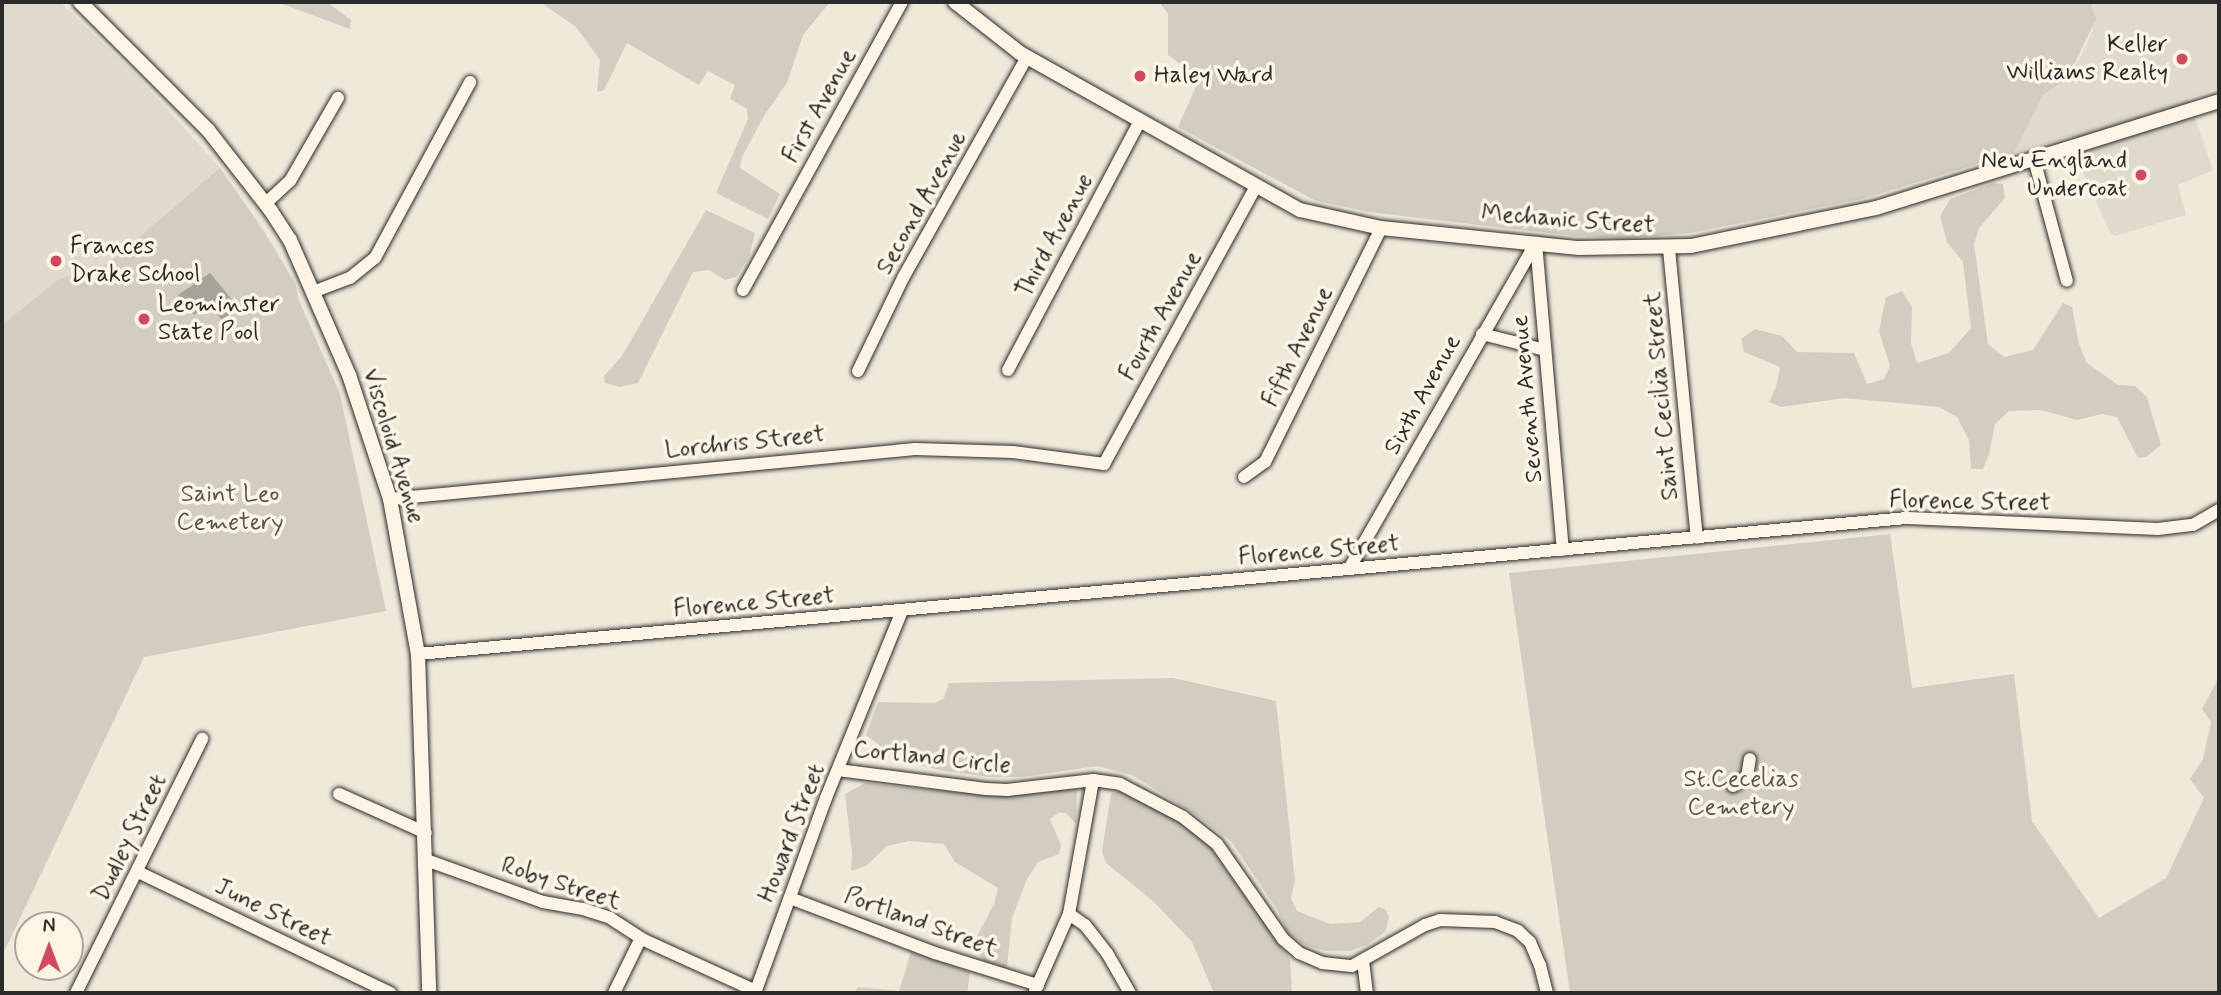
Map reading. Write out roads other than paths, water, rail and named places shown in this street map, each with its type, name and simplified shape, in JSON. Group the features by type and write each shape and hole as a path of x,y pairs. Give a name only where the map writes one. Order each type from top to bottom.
{"main road":[{"name":"Viscoloid Avenue","path":"80,2 208,130 265,204 290,240 349,375 390,499 418,654 426,833 429,993"},
{"name":"Mechanic Street","path":"956,2 999,39 1027,57 1255,188 1320,217 1381,228 1579,248 1669,249 1763,233 1876,208 2219,101"}],"street":[{"name":"First Avenue","path":"743,290 902,2"},
{"name":"Second Avenue","path":"858,371 903,278 1027,57"},
{"path":"313,292 350,278 375,258 470,82"},
{"path":"265,204 290,181 338,98"},
{"name":"Third Avenue","path":"1008,370 1140,121"},
{"path":"2034,159 2067,281"},
{"name":"Fourth Avenue","path":"1104,464 1255,188"},
{"name":"Fifth Avenue","path":"1244,477 1265,462 1381,228"},
{"name":"Sixth Avenue","path":"1349,569 1536,243"},
{"name":"Seventh Avenue","path":"1536,243 1563,550"},
{"name":"Saint Cecilia Street","path":"1669,249 1697,538"},
{"path":"1482,334 1545,350"},
{"name":"Lorchris Street","path":"390,499 915,449 1013,452 1104,464"},
{"name":"Florence Street","path":"418,654 1930,517 2171,528 2201,523 2219,510"},
{"name":"Howard Street","path":"755,992 838,770 902,611"},
{"name":"Dudley Street","path":"76,993 202,739"},
{"path":"1733,786 1747,777 1750,759"},
{"name":"Cortland Circle","path":"838,770 1007,790 1093,780 1135,789 1206,834 1217,844 1293,949 1322,963 1340,967 1352,966 1424,925 1440,920 1495,922 1518,930 1530,942 1547,993"},
{"path":"1036,989 1069,914 1093,780"},
{"path":"339,794 426,833"},
{"name":"Roby Street","path":"426,860 543,902 583,909 610,918 641,938 755,992"},
{"name":"June Street","path":"138,872 390,993"},
{"name":"Portland Street","path":"790,898 1036,989"},
{"path":"1069,914 1085,925 1107,953 1130,993"},
{"path":"614,993 641,938"},
{"path":"1363,961 1367,993"}],"place":[{"name":"Keller Williams Realty","path":"2182,59"},
{"name":"Haley Ward","path":"1140,76"},
{"name":"New England Undercoat","path":"2141,175"},
{"name":"Frances Drake School","path":"56,261"},
{"name":"Leominster State Pool","path":"144,319"}],"park label":[{"name":"Saint Leo Cemetery","path":"230,509"},
{"name":"St.Cecelias Cemetery","path":"1741,794"}]}
